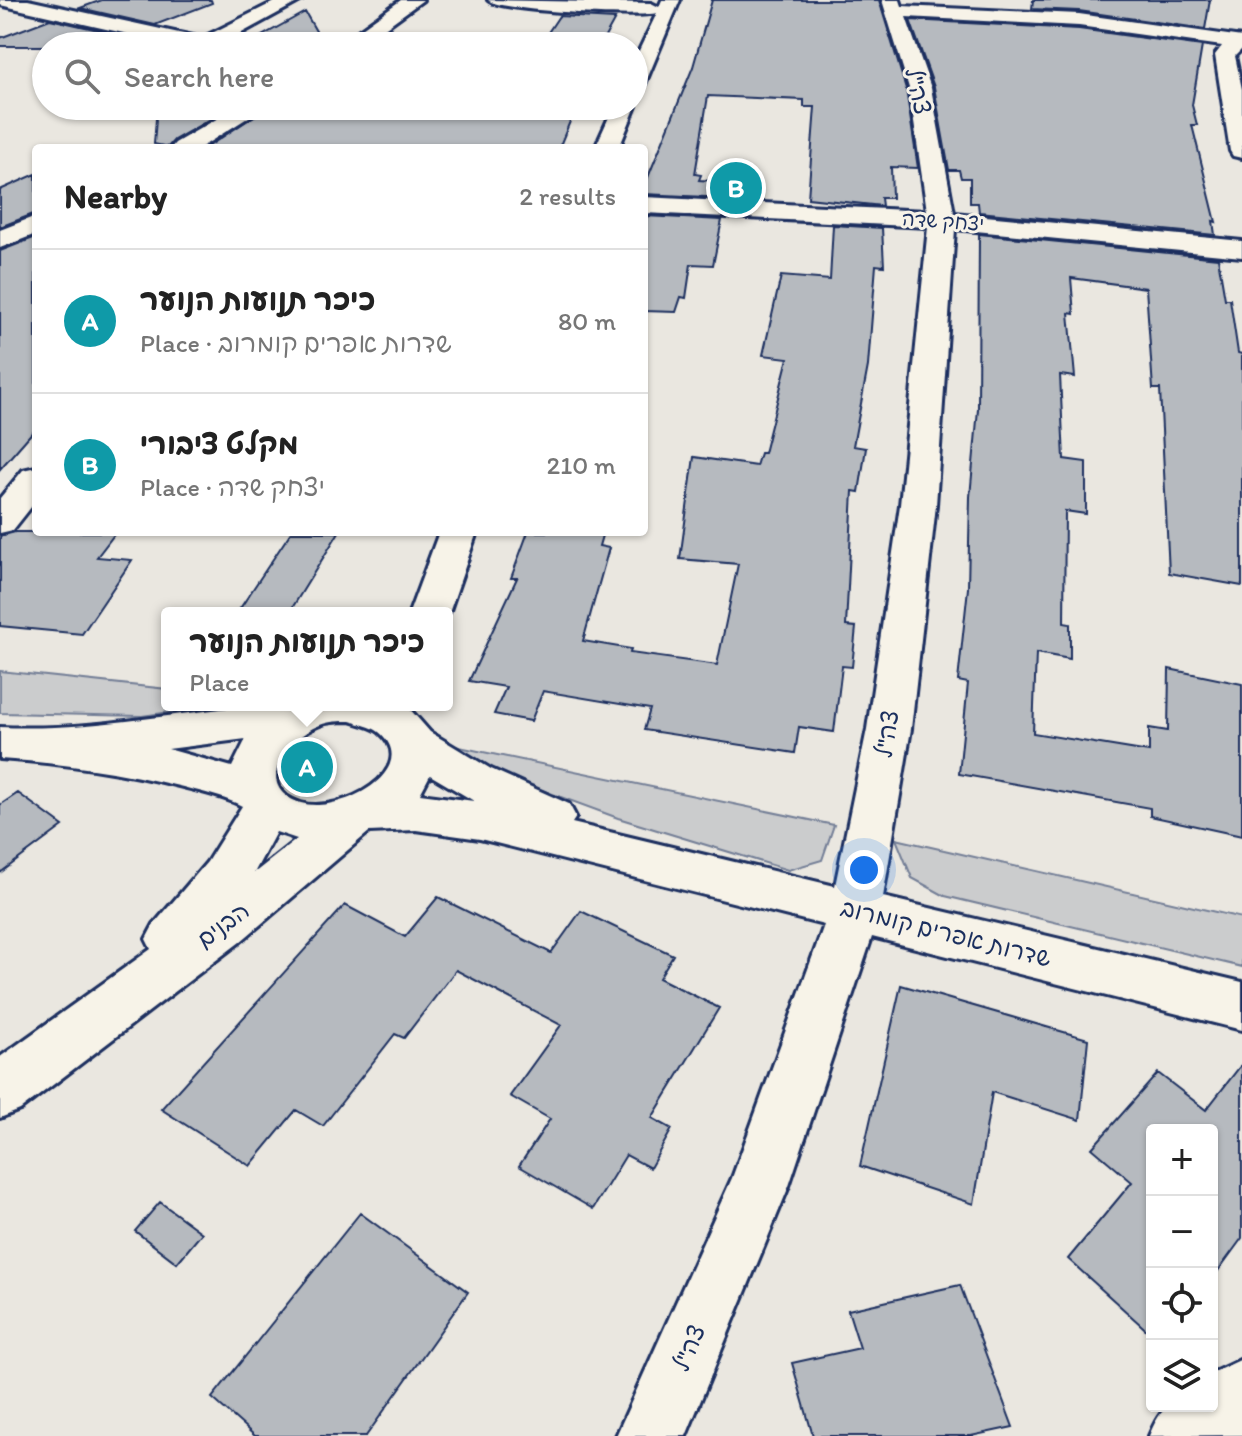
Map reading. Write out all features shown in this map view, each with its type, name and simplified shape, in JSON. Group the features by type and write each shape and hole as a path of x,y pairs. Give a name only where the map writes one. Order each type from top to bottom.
{"street":[{"path":"2,0 146,32"},
{"path":"0,22 66,0"},
{"path":"230,32 293,0"},
{"path":"367,32 414,0"},
{"path":"497,0 533,5 653,4 647,29 653,40"},
{"path":"648,52 660,32 671,0"},
{"path":"894,6 1038,17 1239,43"},
{"name":"צה\"ל","path":"651,1436 759,1186 855,911 889,729 918,505 942,220 920,88 894,6"},
{"path":"1239,43 1225,55 1242,151"},
{"path":"190,144 231,120"},
{"path":"609,144 619,120"},
{"name":"יצחק שדה","path":"648,205 942,220 1242,249"},
{"path":"0,240 32,226"},
{"path":"0,522 32,483"},
{"path":"421,607 455,541"},
{"path":"431,607 455,541"},
{"path":"17,743 190,731 306,711"},
{"path":"261,799 252,774 262,748 284,725 316,711"},
{"path":"17,743 106,752 184,768 261,799 281,816 302,823 325,825 358,818 390,800 407,782 414,762 406,724 378,711"},
{"name":"שדרות אפרים קומרוב","path":"406,724 475,781 650,860"},
{"name":"הבנים","path":"91,1020 221,886 250,842 261,799"},
{"name":"שדרות אפרים קומרוב","path":"358,818 416,812 480,820 1242,1006"},
{"name":"הבנים","path":"0,1091 91,1020 245,909 358,818"},
{"path":"1184,1436 1242,1393"}],"shaded area":[{"path":"0,671 161,688 161,711 177,711 142,716 0,713"},
{"path":"445,744 834,825 822,860 788,870 618,818 482,768"},
{"path":"896,839 1242,918 1242,967 945,896 912,878"}],"building":[{"path":"102,0 211,0 212,3 155,25 80,8"},
{"path":"712,0 879,0 906,89 918,168 891,167 892,198 881,198 882,206 808,198 815,107 804,107 804,100 708,96 695,174 701,175 699,180 730,182 727,198 648,194 648,177 693,67"},
{"path":"1033,0 1210,0 1205,29 1079,11 1032,9"},
{"path":"305,12 316,32 269,32"},
{"path":"559,16 615,19 608,32 548,32"},
{"path":"50,19 107,32 32,32 32,46 0,46 0,38"},
{"path":"910,20 1079,29 1202,46 1192,105 1197,125 1192,125 1216,222 1213,221 1215,235 979,212 978,203 970,203 970,178 961,178 959,170 949,170 934,87"},
{"path":"156,120 209,120 171,144 154,144"},
{"path":"248,120 571,120 561,144 212,144"},
{"path":"32,176 32,215 0,227 0,190"},
{"path":"648,216 722,220 713,265 691,264 686,298 681,297 676,312 648,311"},
{"path":"833,225 882,228 884,266 876,265 868,366 853,446 866,448 859,492 853,491 846,626 856,627 852,667 842,666 834,732 799,727 795,753 644,730 650,709 543,691 531,721 494,714 506,687 469,681 517,578 511,578 527,536 602,536 599,546 609,548 583,641 631,649 630,653 717,665 738,564 680,559 694,457 756,466 760,453 764,453 788,358 763,355 781,276 830,280"},
{"path":"979,234 1218,258 1225,299 1230,299 1238,353 1242,354 1242,586 1169,573 1160,389 1153,389 1146,288 1071,278 1074,314 1069,313 1075,377 1060,375 1064,459 1086,462 1086,514 1065,511 1064,623 1070,624 1070,659 1036,653 1033,733 1149,752 1149,728 1168,731 1169,669 1242,684 1242,836 1150,816 1150,808 959,774 968,683 958,681 968,588 970,497 978,409"},
{"path":"32,239 32,433 0,469 0,251"},
{"path":"32,532 32,536 113,536 97,557 132,560 82,634 0,626 0,536"},
{"path":"288,536 337,536 293,607 241,607"},
{"path":"18,793 63,826 0,873 0,805"},
{"path":"438,897 551,953 581,911 673,955 659,978 719,1008 652,1118 672,1129 650,1168 626,1155 593,1209 519,1166 550,1119 510,1096 561,1025 456,970 404,1038 395,1034 323,1126 296,1110 250,1166 161,1109 345,905 405,937"},
{"path":"901,985 1088,1039 1080,1120 992,1092 974,1204 860,1166"},
{"path":"1242,1064 1242,1238 1218,1271 1218,1124 1146,1124 1146,1330 1068,1259 1132,1182 1092,1148 1158,1073 1206,1110"},
{"path":"160,1202 202,1233 177,1263 135,1231"},
{"path":"360,1213 468,1292 366,1436 255,1436 212,1398"},
{"path":"960,1285 1013,1427 971,1436 813,1436 792,1363 860,1348 848,1310"}],"place":[{"name":"מקלט ציבורי","path":"736,188"},
{"name":"כיכר תנועות הנוער","path":"307,767"}]}
